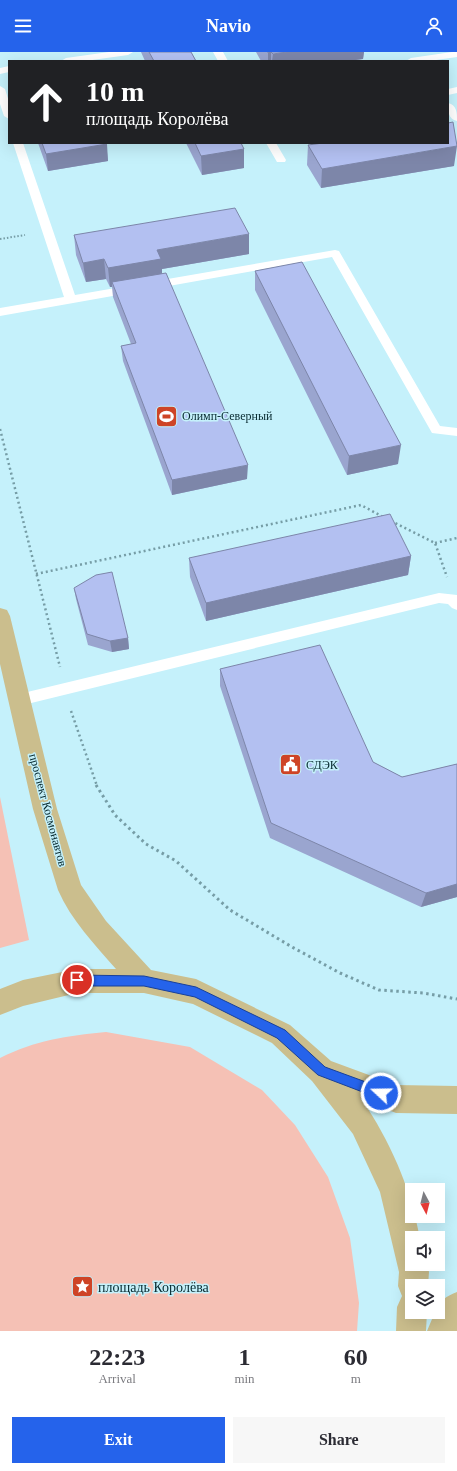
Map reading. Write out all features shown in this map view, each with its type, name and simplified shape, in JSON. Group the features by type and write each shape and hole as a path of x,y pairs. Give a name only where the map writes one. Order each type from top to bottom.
{"main road":[{"name":"проспект Космонавтов","path":"0,616 18,700 45,809 70,890 97,929 144,981"},
{"path":"0,1002 23,993 77,980 144,981 196,992 281,1034 322,1071 363,1124 394,1190 414,1272 414,1279"},
{"path":"322,1071 396,1099 457,1100"},
{"path":"442,1331 450,1314 457,1307"},
{"path":"411,1331 412,1319"}],"lane":[{"path":"73,60 128,52"},
{"path":"418,60 457,54"},
{"path":"0,89 8,113"},
{"path":"449,107 457,118"},
{"path":"18,144 71,300"},
{"path":"272,144 281,160"},
{"path":"0,312 335,253 436,430 457,432"},
{"path":"18,700 439,598 454,601"}],"path":[{"path":"0,429 75,726 95,783 115,815 146,844 176,861 230,910 292,947 340,973 379,990 423,993 457,999"},
{"path":"36,574 361,506 435,543 457,538"},
{"path":"435,543 454,601"}],"shaded area":[{"path":"0,797 29,940 0,948"},
{"path":"106,1032 190,1047 262,1090 295,1125 328,1177 350,1238 359,1303 357,1331 0,1331 0,1058 39,1043 78,1035"}],"building":[{"path":"149,52 191,52 195,60 153,60"},
{"path":"271,52 287,52 273,54"},
{"path":"453,122 457,146 322,169 308,145 449,144 449,123"},
{"path":"42,144 107,144 46,154"},
{"path":"195,144 242,144 244,149 201,156"},
{"path":"235,208 249,234 157,250 161,259 108,268 104,259 83,263 74,235"},
{"path":"302,262 401,445 349,456 255,271"},
{"path":"166,273 248,465 172,480 121,346 136,343 112,282"},
{"path":"390,514 411,556 206,603 189,558"},
{"path":"112,572 128,638 110,641 87,634 74,588 96,575"},
{"path":"320,645 373,762 402,777 457,764 457,884 426,893 271,823 220,669"}],"place":[{"name":"Олимп-Северный","path":"166,416"},
{"name":"СДЭК","path":"290,765"},
{"name":"площадь Королёва","path":"83,1287"}],"route":[{"path":"77,980 144,981 196,992 281,1034 322,1071 381,1093"}]}
